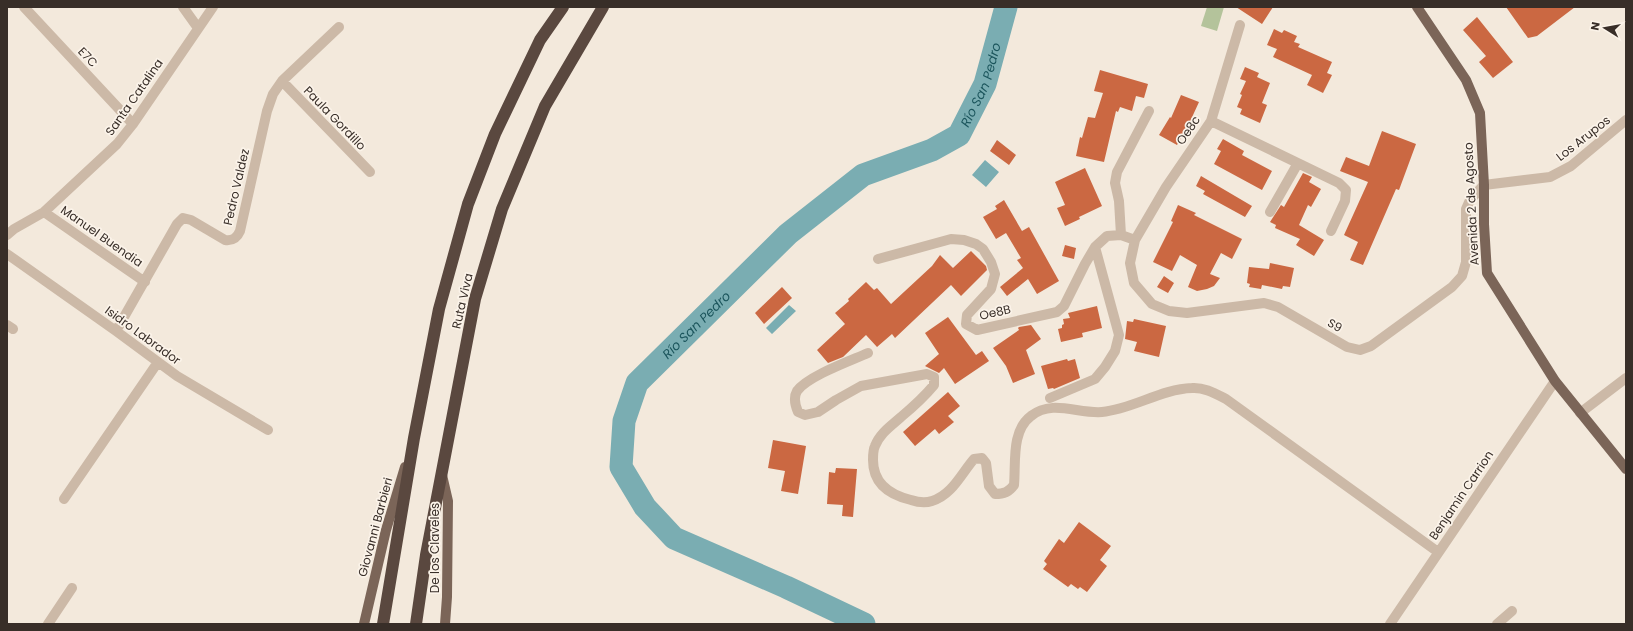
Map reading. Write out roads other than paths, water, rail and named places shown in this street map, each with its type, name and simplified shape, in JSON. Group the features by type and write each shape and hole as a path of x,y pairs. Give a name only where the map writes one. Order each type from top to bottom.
{"highway":[{"name":"Ruta Viva","path":"383,624 414,438 439,309 468,204 495,134 540,40 563,7"},
{"name":"Ruta Viva","path":"416,624 426,555 475,299 502,209 544,106 603,7"}],"main road":[{"name":"Avenida 2 de Agosto","path":"1417,7 1466,80 1480,113 1487,273 1555,381 1626,469"},
{"name":"Giovanni Barbieri","path":"364,624 386,530 414,438"},
{"name":"De los Claveles","path":"442,473 448,501 447,597 445,624"}],"street":[{"name":"E7C","path":"24,7 133,124"},
{"path":"183,7 198,28"},
{"name":"Santa Catalina","path":"9,229 44,212 117,144 133,124 213,7"},
{"name":"Oe8c","path":"1135,240 1166,187 1210,122 1240,25"},
{"name":"Pedro Valdez","path":"116,331 177,224 183,218 191,220 225,240 230,241 238,236 267,111 273,94 282,81 338,27"},
{"name":"Paula Gordillo","path":"282,81 370,172"},
{"path":"1121,235 1119,201 1115,183 1117,172 1149,111"},
{"name":"Los Arupos","path":"1484,185 1550,177 1571,166 1626,120"},
{"path":"1210,122 1339,183 1346,190 1345,201 1331,231"},
{"path":"1270,212 1298,163"},
{"name":"S9","path":"1135,240 1130,263 1134,283 1152,304 1168,311 1187,313 1264,303 1278,307 1347,347 1360,350 1371,346 1452,287 1462,276 1466,262 1466,209 1470,200 1484,185"},
{"name":"Manuel Buendia","path":"44,212 145,282"},
{"path":"1050,398 1095,379 1115,351 1119,336 1095,247 1107,236 1121,235 1135,240"},
{"name":"Oe8B","path":"878,258 951,238 964,240 983,249 991,262 995,274 991,289 967,315 966,324 977,330 1057,312 1064,306 1095,247"},
{"name":"Isidro Labrador","path":"7,254 182,379 268,430"},
{"path":"868,353 810,381 797,392 794,403 798,412 805,415 818,412 861,386 927,374 934,377 934,385 925,396 884,431 874,450 874,474 880,484 890,493 903,498 931,502 941,497 958,481 974,459 982,458 986,462 989,486 995,494 1002,494 1010,490 1014,485 1017,441 1024,424 1031,416 1042,410 1063,407 1093,412 1113,410 1175,390 1194,388 1208,390 1226,400 1438,552"},
{"path":"64,499 158,362"},
{"path":"1580,413 1626,378"},
{"name":"Benjamin Carrion","path":"1390,624 1555,381"},
{"path":"48,624 72,588"},
{"path":"1497,624 1512,611"}],"water":[{"path":"985,160 999,172 986,187 972,175"},
{"path":"789,305 796,311 772,334 766,328"}],"waterway":[{"name":"Río San Pedro","path":"864,624 786,587 674,538 645,507 621,467 624,421 637,383 788,234 863,175 932,150 959,135 985,84 1006,7"}]}
